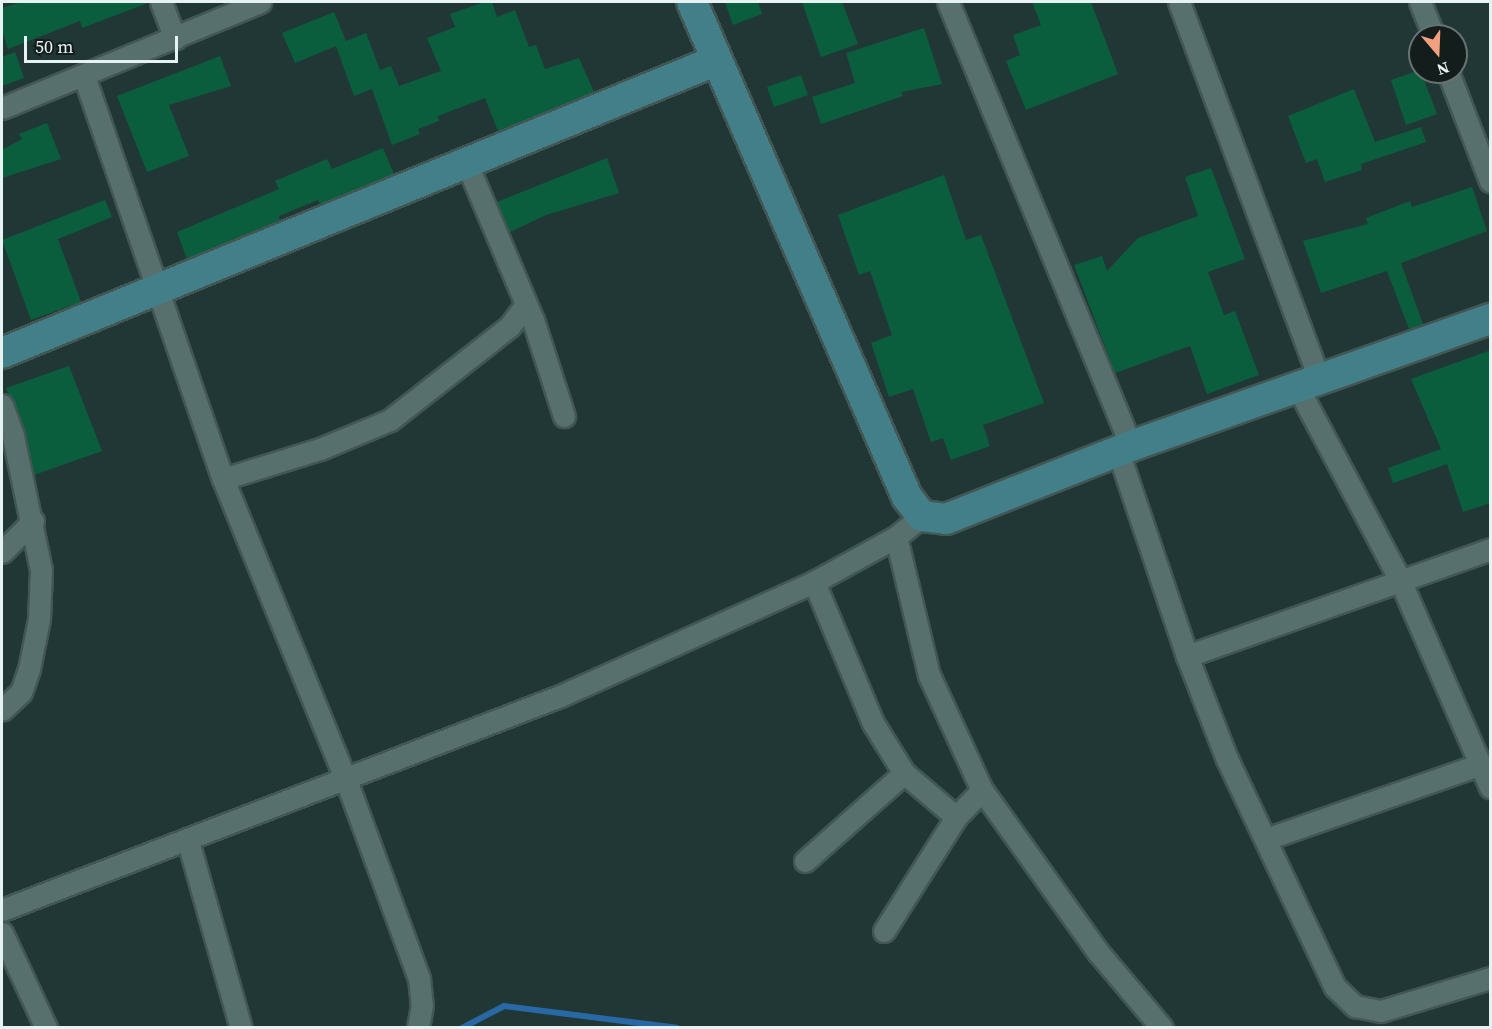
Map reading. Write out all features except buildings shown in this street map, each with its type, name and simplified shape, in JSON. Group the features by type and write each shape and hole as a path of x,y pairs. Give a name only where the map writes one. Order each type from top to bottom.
{"street":[{"path":"161,2 175,39"},
{"path":"2,108 175,39 260,2"},
{"path":"692,2 907,497 922,516 946,519 1125,448 1491,319"},
{"path":"948,2 1125,448 1187,656 1227,759 1335,987 1355,1006 1381,1011 1491,978"},
{"path":"1179,2 1308,383 1400,580 1478,765 1491,787"},
{"path":"1420,2 1429,24"},
{"path":"2,353 716,61"},
{"path":"84,76 123,178 156,289 224,479 346,780 419,978 422,1005 418,1028"},
{"path":"1453,84 1491,181"},
{"path":"467,164 526,304 564,416"},
{"path":"224,479 320,449 390,420 510,326 526,304"},
{"path":"2,405 13,436 33,521 41,570 39,619 21,692 2,710"},
{"path":"2,910 188,841 560,696 814,582 896,537 922,516"},
{"path":"2,552 33,521"},
{"path":"896,537 929,675 982,790 1098,952 1162,1028"},
{"path":"1187,656 1491,549"},
{"path":"814,582 873,723 904,773 956,817"},
{"path":"1266,839 1478,765"},
{"path":"805,861 904,773"},
{"path":"884,931 956,817 982,790"},
{"path":"188,841 241,1028"},
{"path":"2,933 46,1028"}],"waterway":[{"path":"462,1028 504,1006 677,1028"}]}
